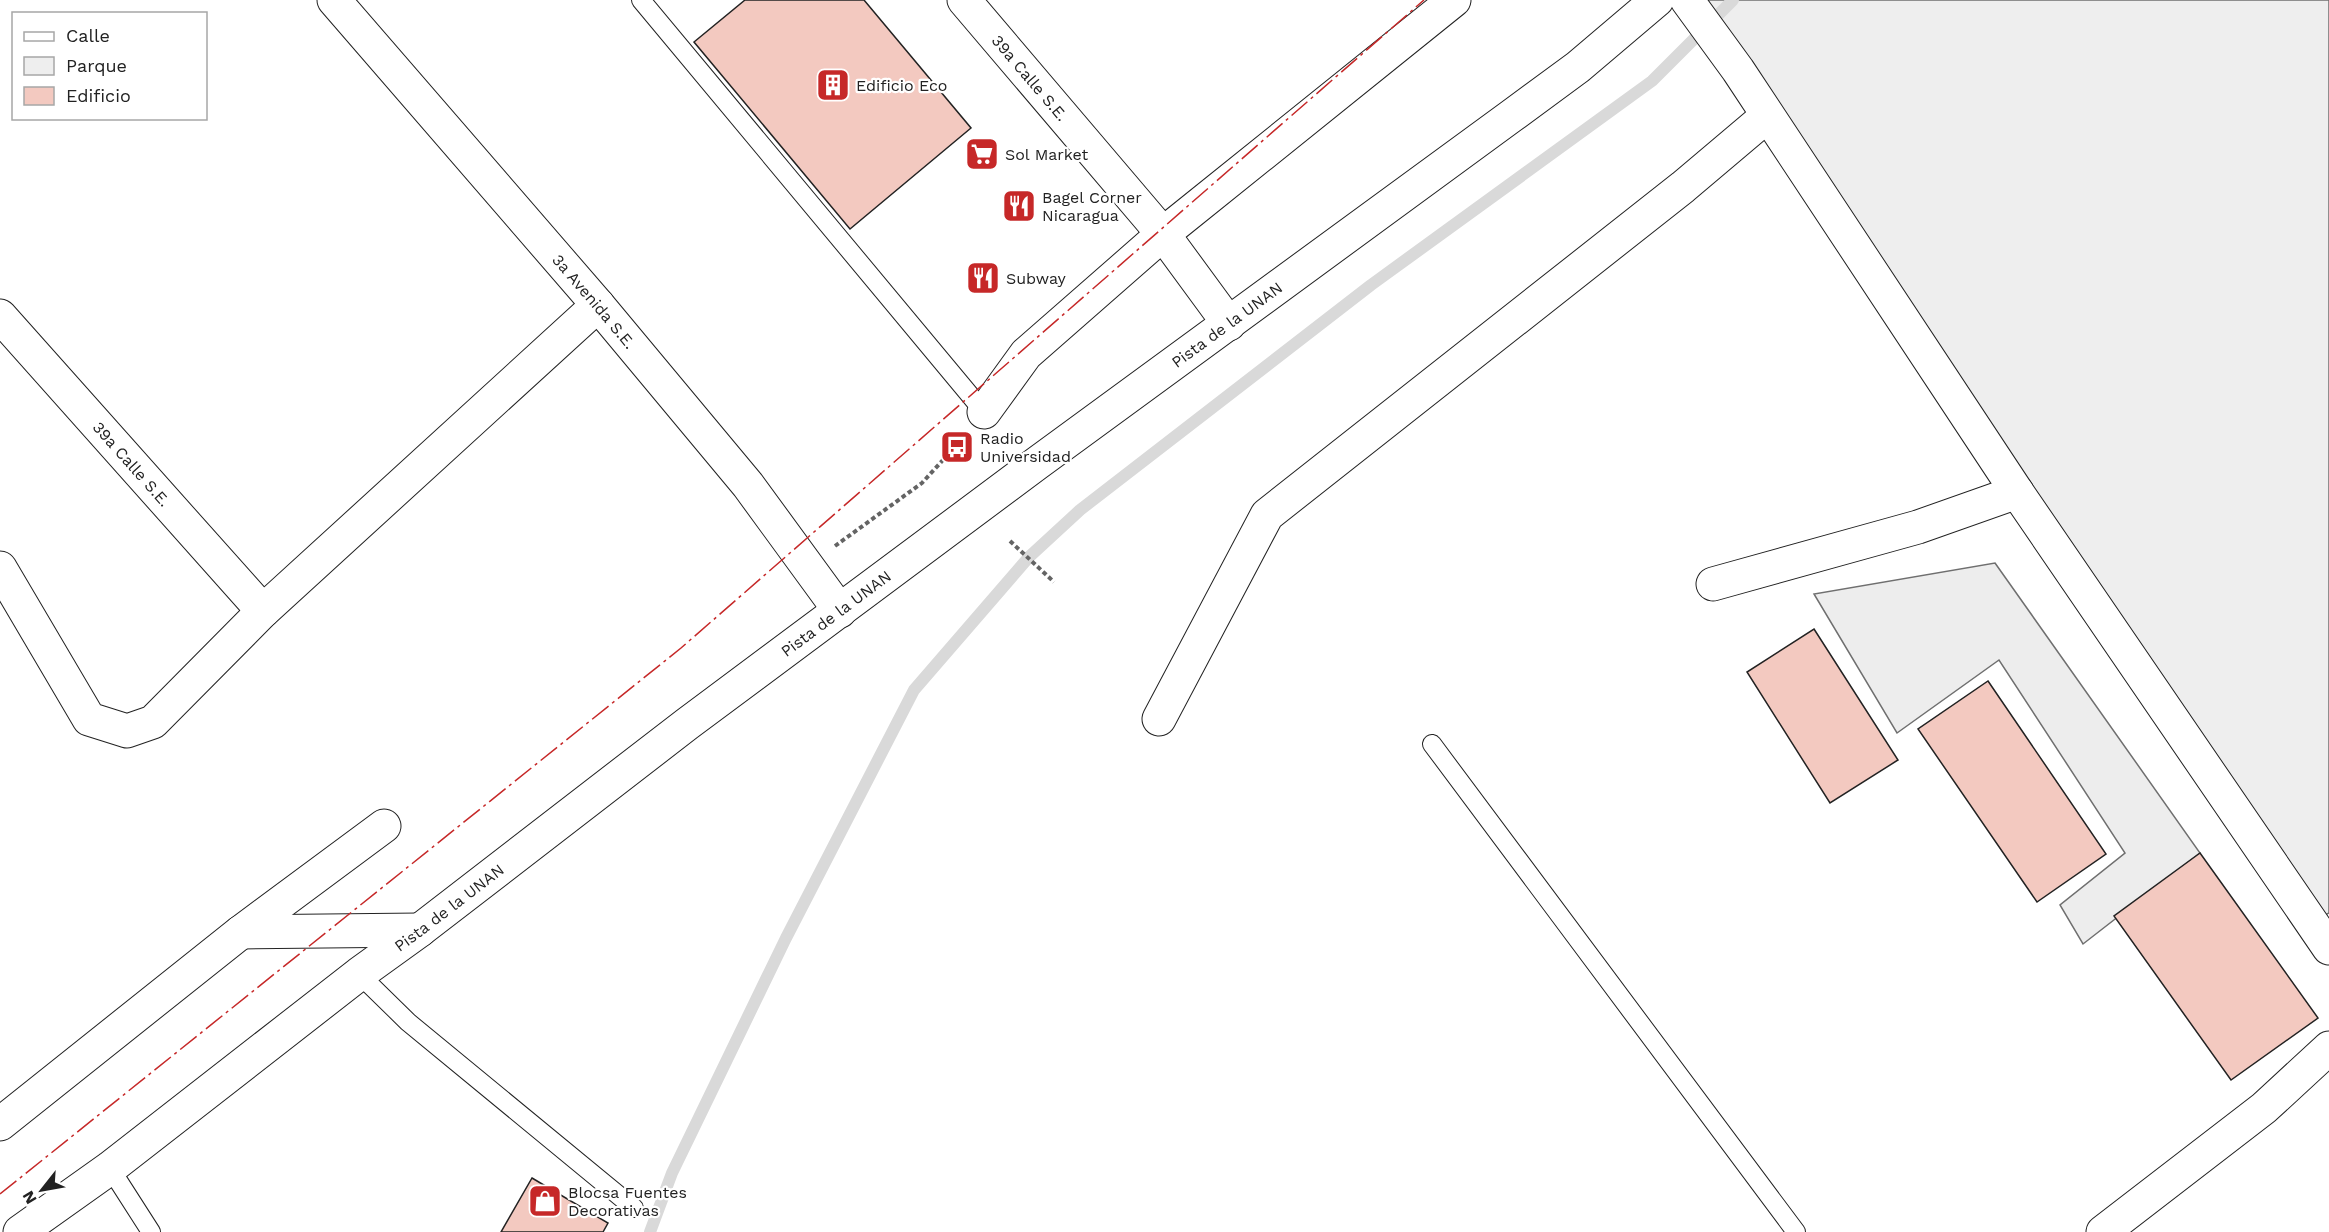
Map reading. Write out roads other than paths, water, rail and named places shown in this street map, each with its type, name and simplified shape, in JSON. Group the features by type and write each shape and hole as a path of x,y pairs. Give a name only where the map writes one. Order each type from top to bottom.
{"street":[{"name":"3a Avenida S.E.","path":"334,0 598,305 748,485 840,611"},
{"name":"39a Calle S.E.","path":"964,0 1163,234 1229,324"},
{"path":"984,412 1026,354 1163,234 1454,0"},
{"name":"Pista de la UNAN","path":"20,1232 110,1168 358,974 420,930 687,724 1036,464 1578,67 1657,0"},
{"path":"1687,0 1738,69 2017,492 2329,948"},
{"path":"1159,719 1267,515 1683,187 1767,116"},
{"path":"0,568 89,719 127,731 153,722 263,612 598,305"},
{"name":"39a Calle S.E.","path":"0,316 263,612"},
{"path":"1713,584 1918,526 2017,492"},
{"path":"0,1124 241,932 384,826"},
{"path":"241,932 420,930"},
{"path":"2103,1232 2264,1108 2329,1048"}],"lane":[{"path":"641,0 984,412"},
{"path":"1432,744 1796,1232"},
{"path":"358,974 408,1022 634,1208"},
{"path":"110,1168 151,1232"}],"waterway":[{"path":"650,1232 672,1173 786,938 914,690 1029,557 1080,510 1371,285 1652,81 1733,0"}],"place":[{"name":"Edificio Eco","path":"833,85"},
{"name":"Sol Market","path":"982,154"},
{"name":"Bagel Corner Nicaragua","path":"1019,206"},
{"name":"Subway","path":"983,278"},
{"name":"Radio Universidad","path":"957,447"},
{"name":"Blocsa Fuentes Decorativas","path":"545,1201"}]}
